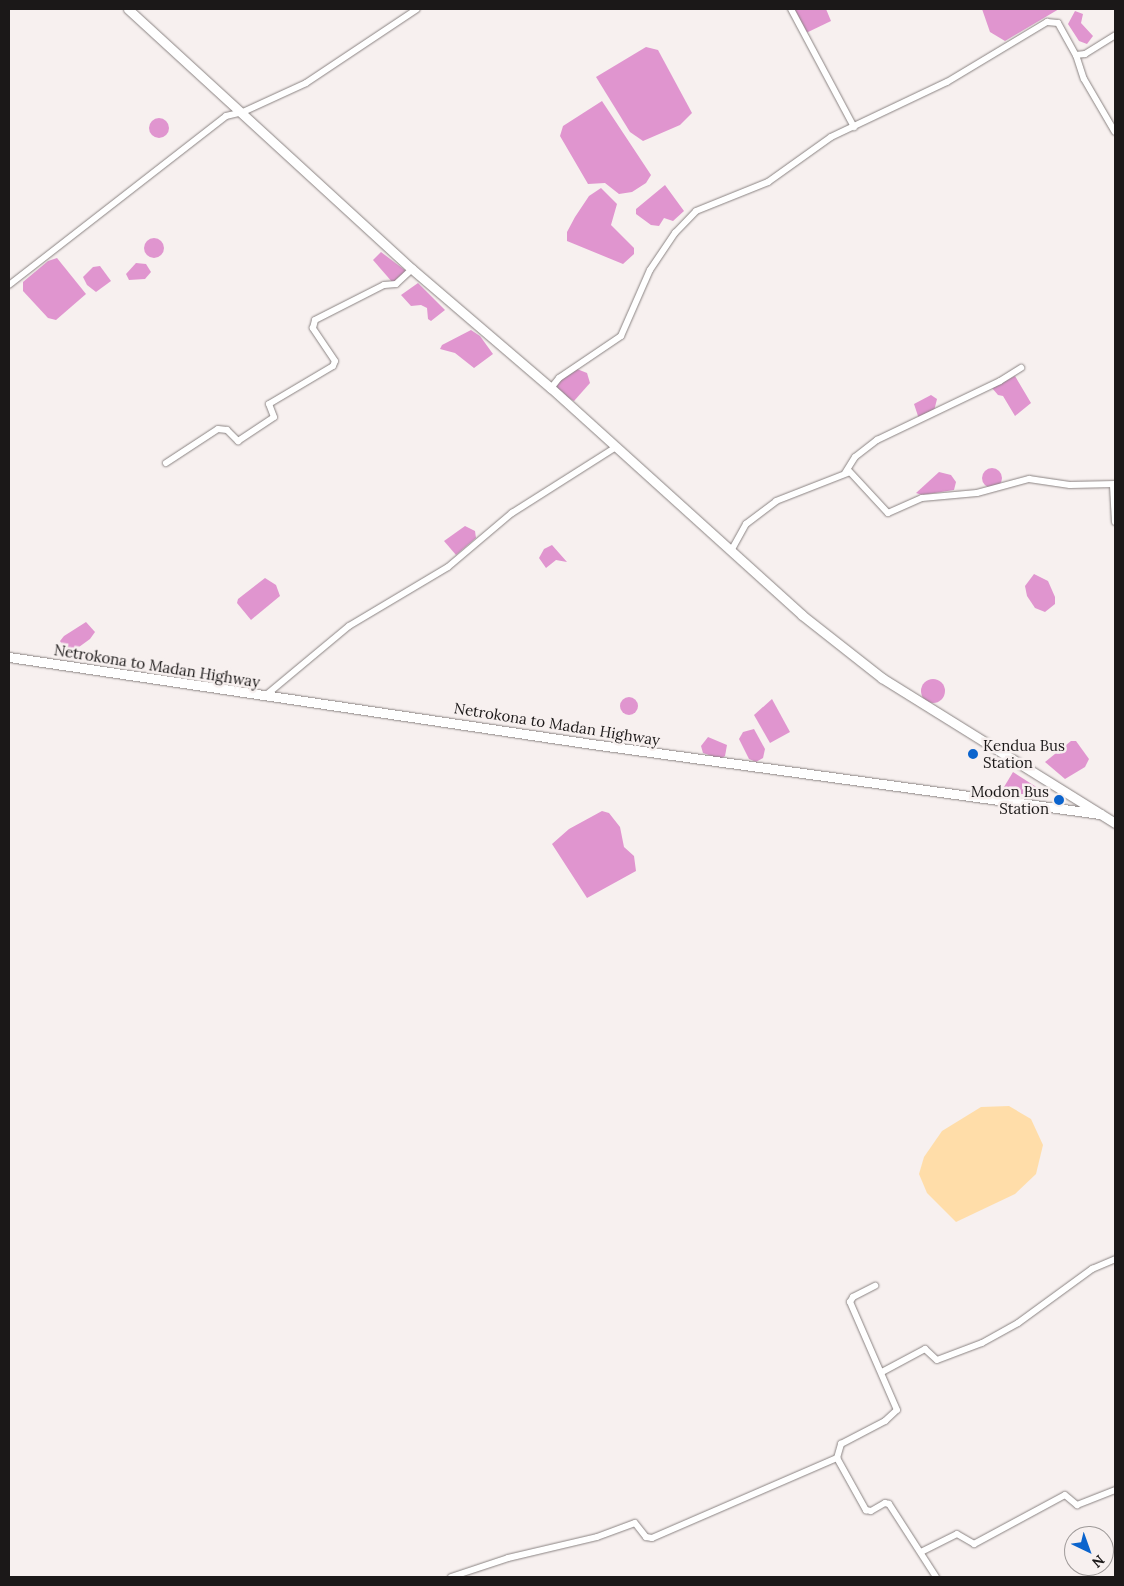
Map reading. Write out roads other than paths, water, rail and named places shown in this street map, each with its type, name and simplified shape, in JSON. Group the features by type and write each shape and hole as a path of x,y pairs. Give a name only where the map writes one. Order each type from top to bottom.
{"main road":[{"path":"128,9 243,112 412,269 551,388 731,551 863,664 1115,823"},
{"name":"Netrokona to Madan Highway","path":"9,657 265,696 1102,815"}],"street":[{"path":"9,285 226,116 243,112 306,83 417,9"},
{"path":"791,9 854,127"},
{"path":"551,388 559,378 621,336 650,270 675,233 696,211 768,182 831,137 947,82 1047,22 1058,22 1076,55 1084,79 1115,132"},
{"path":"1076,55 1084,54 1115,35"},
{"path":"166,463 218,429 228,430 238,441 274,417 269,404 333,366 334,361 313,328 314,320 384,285 396,284 412,269"},
{"path":"845,473 855,457 877,440 1000,381 1021,368"},
{"path":"265,696 349,626 448,567 512,513 616,447"},
{"path":"731,551 746,524 769,505 850,472 857,476 876,504 888,513 922,498 985,491 1029,479 1070,486 1114,484 1115,522"},
{"path":"882,1372 925,1349 937,1360 982,1343 1018,1323 1092,1269 1115,1259"},
{"path":"874,1286 853,1296 850,1302 882,1372 896,1412 841,1444 837,1458 866,1510 871,1511 888,1503 936,1577"},
{"path":"454,1577 508,1558 597,1537 635,1523 646,1537 652,1538 837,1458"},
{"path":"921,1552 957,1534 974,1544 1065,1495 1076,1504 1115,1490"}],"place":[{"name":"Kendua Bus Station","path":"973,754"},
{"name":"Modon Bus Station","path":"1059,800"}]}
